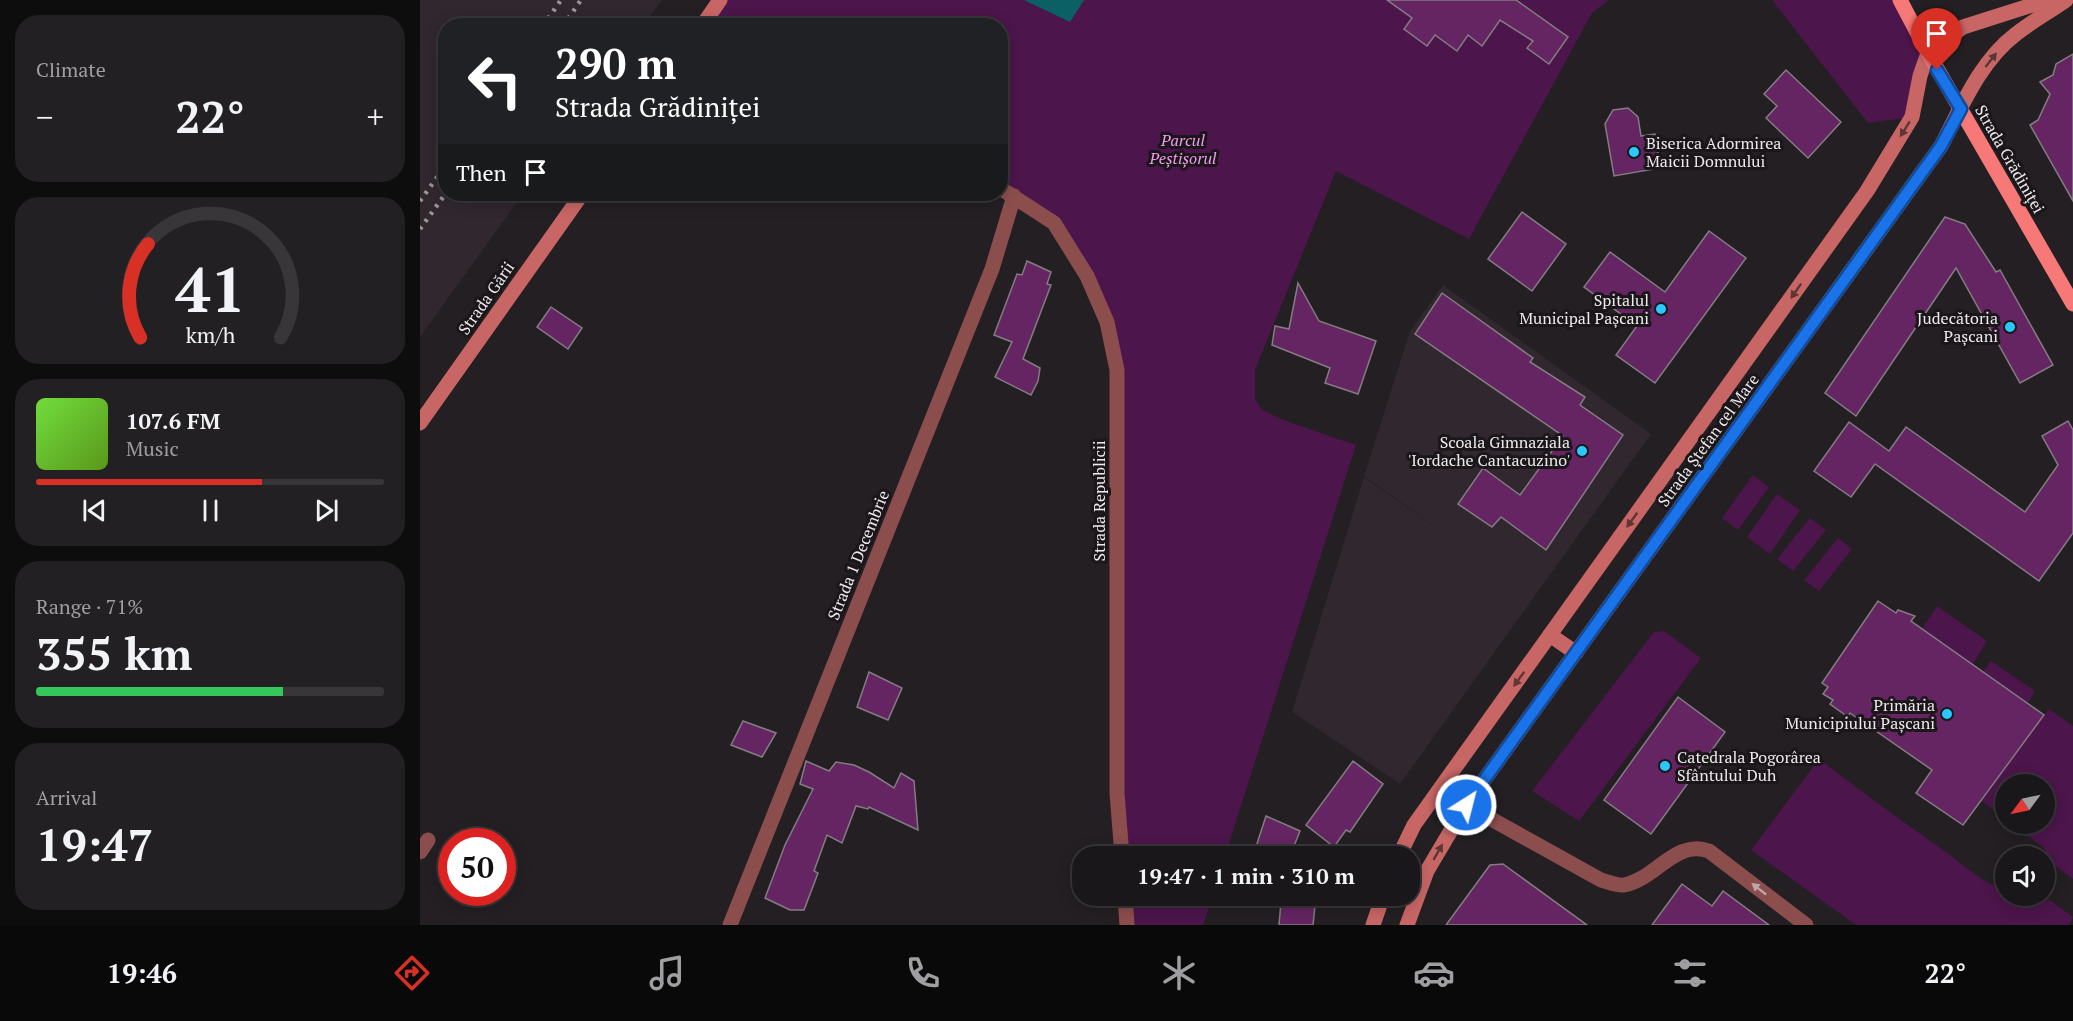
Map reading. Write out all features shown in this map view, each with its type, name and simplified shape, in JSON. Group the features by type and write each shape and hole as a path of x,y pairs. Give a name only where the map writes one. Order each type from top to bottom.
{"main road":[{"path":"708,18 720,0"},
{"name":"Strada Grădiniței","path":"1900,0 1928,53 2073,304"},
{"path":"1928,53 1963,27 2048,0"},
{"name":"Strada Ștefan cel Mare","path":"1407,925 1427,871 1466,805 1941,146 1979,76 2015,34 2066,0"},
{"name":"Strada Ștefan cel Mare","path":"1404,846 1414,825 1867,191 1912,117 1920,75 1928,53"},
{"name":"Strada Gării","path":"420,423 577,201"},
{"path":"1550,635 1576,653"},
{"path":"1373,925 1380,906"}],"street":[{"name":"Strada Republicii","path":"1008,193 1054,223 1087,276 1107,322 1117,370 1117,793 1121,846"},
{"name":"Strada 1 Decembrie","path":"729,925 992,269 1014,196"},
{"path":"1466,805 1601,880 1622,885 1643,878 1681,851 1699,847 1709,851 1806,925"},
{"path":"1126,906 1128,925"}],"shaded area":[{"path":"420,0 662,0 649,18 438,18 438,201 518,201 420,337"},
{"path":"1443,285 1651,434 1400,784 1292,712 1364,477 1451,538 1364,476 1410,331"}],"green space":[{"name":"Parcul Peștișorul","path":"720,0 1609,0 1592,13 1469,239 1336,171 1255,370 1255,399 1262,410 1286,421 1356,445 1228,846 1122,846 1117,370 1107,322 1054,223 1008,193 1008,18 708,18"},
{"path":"1772,0 1900,0 1928,53 1912,117 1868,123"},
{"path":"1753,475 1769,487 1738,530 1722,518"},
{"path":"1777,494 1800,510 1770,554 1747,537"},
{"path":"1810,518 1826,530 1793,571 1777,559"},
{"path":"1838,538 1852,549 1819,591 1804,580"},
{"path":"1937,606 1987,641 1973,664 1922,629"},
{"path":"1664,631 1701,658 1579,821 1532,791 1654,632"},
{"path":"1991,661 2035,691 2028,703 1983,672"},
{"path":"2049,709 2073,726 2073,879 2055,866 2055,846 2042,846 2025,834 2055,834 2055,774 2002,774"},
{"path":"1819,759 1976,875 1995,885 1995,906 2055,906 2055,904 2073,917 2069,925 1856,925 1751,850"},
{"path":"1995,783 1995,811 1982,801"},
{"path":"1126,906 1210,906 1203,925 1127,925"}],"water":[{"path":"1024,0 1084,0 1070,22"}],"building":[{"path":"1387,0 1516,0 1568,37 1549,64 1527,48 1533,41 1500,20 1482,46 1468,35 1457,51 1435,35 1427,46 1404,29 1412,18"},
{"path":"2073,54 2073,201 2030,125 2038,120 2050,94 2040,82 2053,75 2056,64"},
{"path":"1786,70 1841,122 1808,158 1766,118 1777,106 1764,94"},
{"name":"Biserica Adormirea Maicii Domnului","path":"1628,108 1638,117 1641,136 1655,134 1660,168 1614,176 1605,124 1613,110"},
{"path":"1522,212 1566,244 1532,291 1488,259"},
{"path":"1945,217 1965,224 1996,272 2000,270 2053,365 2020,383 1956,268 1856,416 1825,393"},
{"name":"Spitalul Municipal Pașcani","path":"1709,231 1746,258 1655,383 1616,355 1637,326 1584,287 1610,252 1665,292"},
{"path":"1027,261 1051,272 1047,284 1051,285 1023,359 1040,368 1038,381 1031,395 995,377 1012,342 994,335 1017,274 1022,275"},
{"path":"1298,283 1319,321 1376,341 1358,394 1325,383 1330,368 1272,345 1275,326 1289,329"},
{"name":"Scoala Gimnaziala 'Iordache Cantacuzino'","path":"1442,293 1533,358 1530,362 1585,397 1580,405 1623,435 1546,550 1501,517 1492,527 1458,504 1483,468 1520,495 1563,436 1415,334"},
{"path":"551,307 582,328 568,349 537,327"},
{"path":"2068,421 2073,430 2073,533 2039,581 1875,464 1851,497 1814,471 1849,422 1889,451 1906,427 2025,512 2058,465 2042,436"},
{"name":"Primăria Municipiului Pașcani","path":"1878,601 1896,613 1898,610 1915,616 1911,621 2044,715 2001,774 1995,774 1995,782 1963,825 1916,793 1932,770 1850,713 1848,717 1830,704 1833,700 1823,694 1828,687 1822,683"},
{"path":"869,672 902,688 888,720 857,707"},
{"name":"Catedrala Pogorârea Sfântului Duh","path":"1678,697 1725,732 1651,834 1604,800"},
{"path":"743,721 776,733 762,757 731,745"},
{"path":"806,761 829,771 836,762 854,765 894,788 901,773 914,781 918,830 869,807 868,809 856,806 842,843 827,835 814,871 818,873 804,910 790,910 765,898 785,845 813,789 800,784"},
{"path":"1353,761 1383,784 1350,832 1346,830 1335,846 1306,825"},
{"path":"1266,816 1300,831 1294,846 1256,846"},
{"path":"1503,864 1587,925 1446,925 1490,865"},
{"path":"1682,884 1712,906 1723,891 1769,925 1652,925"},
{"path":"1281,906 1315,906 1313,925 1279,925"}],"railway":[{"path":"549,18 561,0"},
{"path":"569,18 581,0"},
{"path":"420,201 438,176"},
{"path":"420,229 440,201"}],"place":[{"name":"Biserica Adormirea Maicii Domnului","path":"1634,152"},
{"name":"Spitalul Municipal Pașcani","path":"1661,309"},
{"name":"Judecătoria Pașcani","path":"2010,327"},
{"name":"Scoala Gimnaziala 'Iordache Cantacuzino'","path":"1582,451"},
{"name":"Primăria Municipiului Pașcani","path":"1947,714"},
{"name":"Catedrala Pogorârea Sfântului Duh","path":"1665,766"}],"route":[{"path":"1466,805 1941,146 1961,109 1937,70"}]}
